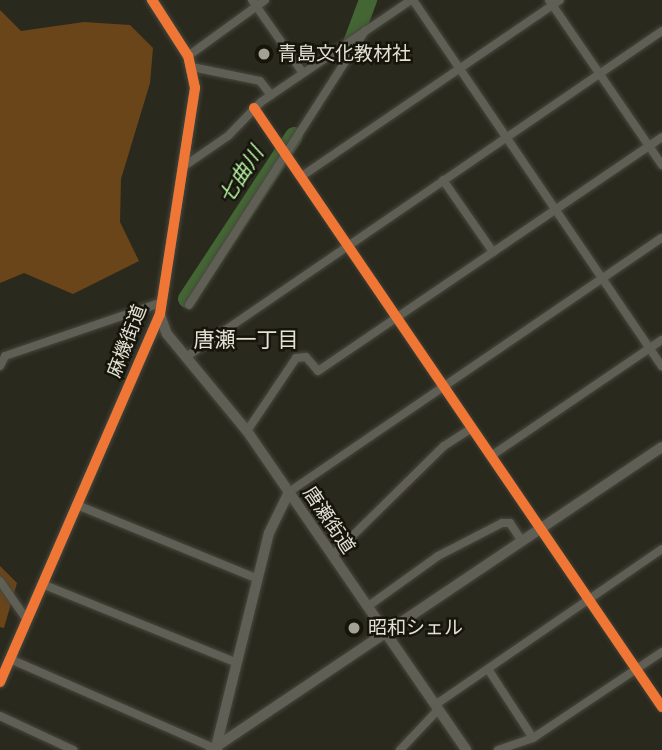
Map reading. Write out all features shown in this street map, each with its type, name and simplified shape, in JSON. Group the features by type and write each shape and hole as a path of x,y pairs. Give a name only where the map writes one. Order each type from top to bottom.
{"street":[{"name":"麻機街道","path":"0,682 160,309 183,167 192,67 188,56 152,0"},
{"path":"188,56 254,3 265,0"},
{"path":"183,167 228,136 271,94 412,0 662,366"},
{"path":"302,176 554,2 599,74 662,165"},
{"path":"254,3 303,73"},
{"path":"189,304 287,156 365,31"},
{"path":"186,357 662,31"},
{"path":"192,67 260,81 271,94"},
{"path":"254,108 662,707"},
{"path":"247,431 296,358 306,357 318,371 662,137"},
{"path":"443,180 494,252"},
{"path":"215,749 233,661 256,578 289,492 662,238"},
{"path":"0,366 5,356 76,337 160,309"},
{"name":"唐瀬街道","path":"160,309 186,357 247,431 466,750"},
{"path":"491,456 662,340"},
{"path":"332,556 444,446 472,428"},
{"path":"215,749 383,631 662,447"},
{"path":"77,505 256,578"},
{"path":"367,607 438,556 502,523 510,523 521,540"},
{"path":"400,750 436,707 662,549"},
{"path":"0,580 27,620"},
{"path":"43,584 233,661"},
{"path":"498,750 533,738 662,652"},
{"path":"10,659 215,749"},
{"path":"488,669 533,738"},
{"path":"0,716 73,750"}],"shaded area":[{"path":"0,10 21,31 84,22 130,25 153,48 150,83 121,179 120,222 139,261 73,294 24,273 0,283"},
{"path":"0,566 17,583 4,628 0,627"}],"waterway":[{"name":"七曲川","path":"348,54 368,0"},
{"name":"七曲川","path":"187,299 294,136"}],"cycle path":[{"path":"0,682 160,314 195,88 188,56 152,0"},
{"path":"254,108 662,707"}],"place":[{"name":"青島文化教材社","path":"264,54"},
{"name":"昭和シェル","path":"354,628"}],"district":[{"name":"唐瀬一丁目","path":"246,340"}]}
